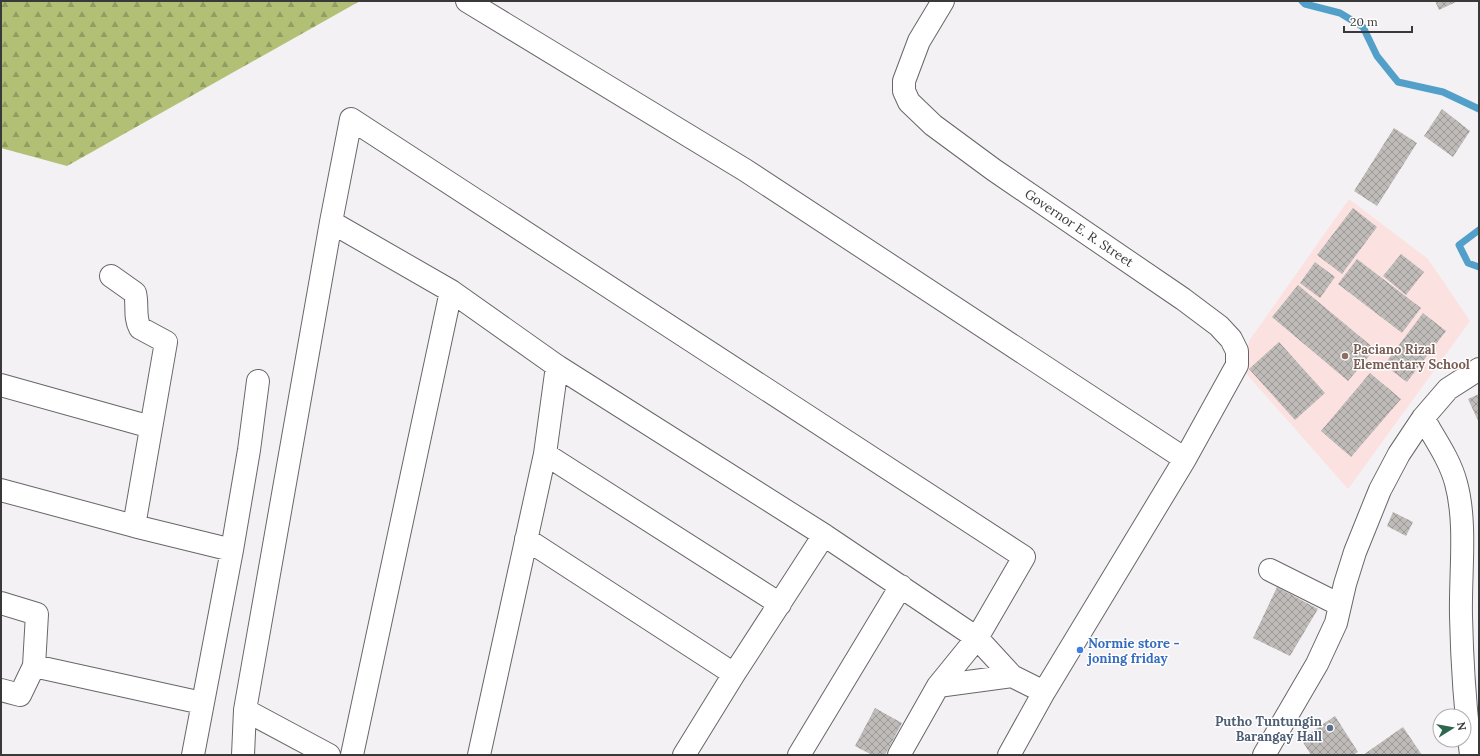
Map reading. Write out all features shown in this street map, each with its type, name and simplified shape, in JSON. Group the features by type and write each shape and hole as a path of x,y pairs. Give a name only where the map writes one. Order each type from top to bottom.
{"street":[{"path":"467,1 745,170 1185,459"},
{"name":"Governor E. R. Street","path":"942,1 919,41 904,81 904,91 909,102 932,125 994,170 1183,299 1219,326 1231,339 1237,351 1237,365 1185,459 1044,692 1009,755"},
{"path":"243,755 245,710 331,222 351,119 1024,557 977,638 938,686 899,755"},
{"path":"331,222 451,291 557,366 824,535 977,638 1012,676 1044,692"},
{"path":"111,276 135,293 136,319 140,328 166,342 134,526"},
{"path":"352,755 451,291"},
{"path":"479,755 545,454 557,366"},
{"path":"1264,755 1317,664 1336,623 1345,584 1355,552 1380,490 1399,454 1423,418 1448,389 1479,368"},
{"path":"193,755 232,550 249,450 258,381"},
{"path":"1,385 151,427"},
{"path":"1423,418 1443,452 1456,483 1462,522 1461,616 1467,725 1471,755"},
{"path":"545,454 780,604"},
{"path":"1,490 134,526 232,550"},
{"path":"684,755 734,674 824,535"},
{"path":"526,539 734,674"},
{"path":"1270,570 1340,605"},
{"path":"800,755 901,586"},
{"path":"1,603 37,614 34,666 20,694 1,690"},
{"path":"34,666 202,703"},
{"path":"938,686 1012,676"},
{"path":"245,710 329,755"}],"shaded area":[{"name":"Paciano Rizal Elementary School","path":"1349,199 1428,259 1470,321 1348,489 1245,372 1249,341"}],"green space":[{"path":"1,1 360,1 67,166 1,148"}],"building":[{"path":"1435,1 1458,1 1439,10"},
{"path":"1442,109 1470,131 1453,157 1424,136"},
{"path":"1394,128 1417,143 1377,206 1354,191"},
{"path":"1353,208 1377,227 1342,274 1317,255"},
{"path":"1401,254 1424,272 1406,295 1383,276"},
{"path":"1357,259 1421,308 1402,333 1338,284"},
{"path":"1315,262 1335,277 1320,298 1300,283"},
{"path":"1298,285 1375,349 1348,381 1272,317"},
{"path":"1423,313 1446,331 1407,382 1384,365"},
{"path":"1279,342 1325,393 1295,420 1249,369"},
{"path":"1370,373 1401,399 1351,457 1321,431"},
{"path":"1479,394 1479,423 1468,399"},
{"path":"1393,512 1413,522 1406,536 1387,526"},
{"path":"1277,587 1318,609 1290,656 1253,638"},
{"path":"875,708 902,723 885,755 872,755 855,746"},
{"name":"Putho Tuntungin Barangay Hall","path":"1335,716 1358,752 1353,755 1311,755 1301,739"},
{"path":"1403,727 1422,755 1363,755"}],"waterway":[{"path":"1302,1 1305,4 1340,13 1363,27 1377,56 1398,82 1443,92 1479,109"},
{"path":"1479,230 1459,245 1468,263 1479,267"}],"place":[{"name":"Paciano Rizal Elementary School","path":"1345,356"},
{"name":"Normie store - joning friday","path":"1080,650"},
{"name":"Putho Tuntungin Barangay Hall","path":"1330,728"}]}
